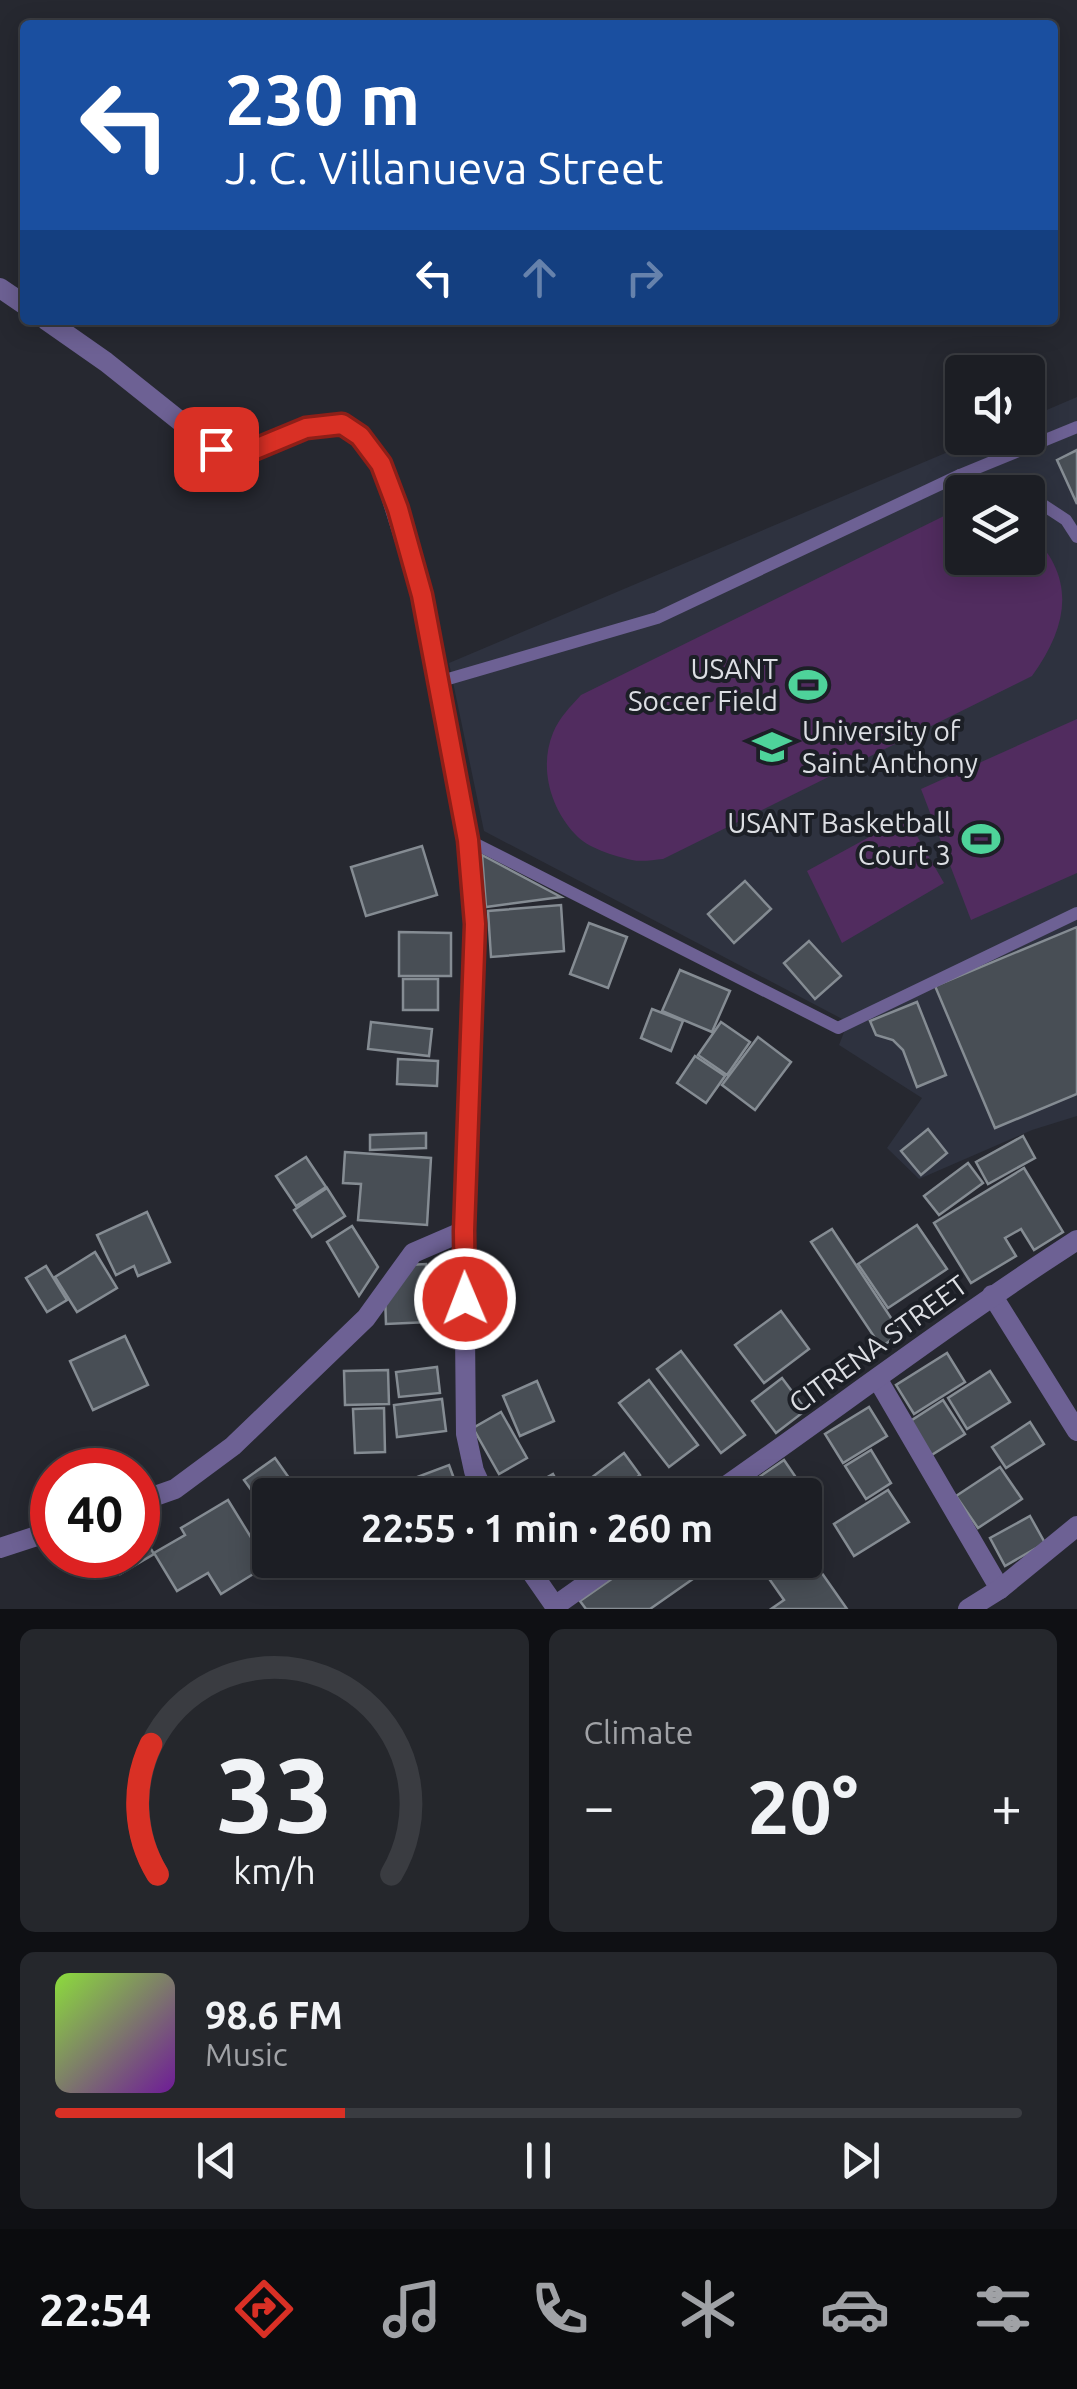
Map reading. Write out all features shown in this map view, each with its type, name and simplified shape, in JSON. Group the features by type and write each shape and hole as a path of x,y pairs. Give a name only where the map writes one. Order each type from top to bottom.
{"street":[{"path":"53,325 216,449 241,455 306,428 342,424 360,436 381,464 398,509 422,595 468,840 475,924 464,1231 466,1434 477,1478"},
{"path":"160,1494 175,1489 232,1446 366,1318 414,1253 464,1231"},
{"name":"CITRENA STREET","path":"737,1478 992,1294 1077,1240"},
{"path":"992,1294 1077,1431"},
{"path":"878,1380 1000,1589"},
{"path":"968,1609 1000,1589 1077,1526"},
{"path":"0,1548 30,1538"},
{"path":"536,1578 556,1607 595,1578"}],"lane":[{"path":"962,475 1077,427"},
{"path":"438,682 657,618 945,483"},
{"path":"1045,506 1066,520 1077,537"},
{"path":"468,840 838,1028 1077,913"}],"shaded area":[{"name":"University of Saint Anthony","path":"1077,397 1077,1116 1032,1130 919,1179 887,1148 922,1098 839,1045 848,1022 484,831 449,663 945,453 1045,455 1045,411"},
{"name":"USANT Soccer Field","path":"944,516 945,575 1045,575 1045,550 1054,565 1061,583 1060,620 1032,676 663,859 636,861 609,854 580,839 566,823 549,786 547,759 555,728 581,695"},
{"path":"1077,719 1077,873 971,920 921,789"},
{"path":"906,817 944,883 842,943 807,871"}],"building":[{"path":"1077,450 1077,504 1057,460"},
{"path":"422,846 437,895 366,916 351,867"},
{"path":"482,855 561,897 486,907"},
{"path":"745,881 771,909 734,943 708,914"},
{"path":"561,905 564,951 491,957 488,911"},
{"path":"589,923 627,937 608,988 570,974"},
{"path":"1077,927 1077,1094 995,1128 935,986"},
{"path":"399,932 451,933 451,976 399,976"},
{"path":"809,941 841,976 815,999 784,963"},
{"path":"680,970 730,991 712,1032 662,1011"},
{"path":"403,979 438,979 438,1010 403,1010"},
{"path":"917,1002 946,1075 917,1087 903,1050 893,1040 876,1035 870,1021"},
{"path":"652,1009 683,1021 671,1051 641,1038"},
{"path":"371,1022 432,1029 429,1056 368,1049"},
{"path":"721,1022 750,1042 727,1075 698,1055"},
{"path":"758,1037 791,1062 755,1110 722,1085"},
{"path":"695,1056 725,1076 706,1103 677,1083"},
{"path":"398,1059 438,1061 437,1086 397,1084"},
{"path":"928,1129 947,1153 921,1175 901,1151"},
{"path":"426,1133 426,1148 370,1150 370,1135"},
{"path":"1023,1136 1035,1158 988,1184 976,1162"},
{"path":"345,1152 431,1158 427,1225 358,1220 361,1184 343,1183"},
{"path":"306,1157 326,1187 296,1206 276,1176"},
{"path":"968,1163 983,1183 939,1215 924,1196"},
{"path":"1024,1168 1063,1232 1034,1250 1021,1229 1005,1238 1016,1256 971,1283 934,1223"},
{"path":"327,1188 345,1216 312,1237 294,1210"},
{"path":"147,1212 170,1262 138,1276 134,1266 116,1275 97,1235"},
{"path":"917,1225 947,1269 888,1308 858,1264"},
{"path":"352,1226 378,1267 359,1296 327,1242"},
{"path":"832,1229 901,1333 881,1347 811,1242"},
{"path":"95,1252 117,1288 77,1312 55,1277"},
{"path":"426,1264 429,1322 386,1324 385,1295 408,1265"},
{"path":"46,1266 67,1300 47,1312 26,1278"},
{"path":"781,1311 809,1349 764,1383 735,1345"},
{"path":"125,1336 148,1385 93,1410 70,1361"},
{"path":"681,1351 745,1435 721,1453 657,1369"},
{"path":"947,1353 965,1382 914,1414 896,1385"},
{"path":"437,1367 440,1393 399,1397 396,1372"},
{"path":"388,1370 389,1404 345,1405 344,1371"},
{"path":"990,1371 1010,1402 967,1429 948,1398"},
{"path":"782,1378 806,1410 776,1433 752,1401"},
{"path":"649,1380 698,1445 669,1467 619,1403"},
{"path":"537,1381 554,1421 520,1436 503,1396"},
{"path":"442,1399 446,1431 397,1437 394,1405"},
{"path":"943,1400 965,1434 930,1456 909,1422"},
{"path":"869,1407 887,1436 843,1463 825,1434"},
{"path":"384,1408 385,1452 355,1453 353,1409"},
{"path":"501,1412 527,1458 499,1474 473,1428"},
{"path":"1030,1422 1044,1444 1006,1468 992,1447"},
{"path":"871,1450 891,1483 866,1499 845,1466"},
{"path":"624,1453 640,1475 636,1478 591,1478"},
{"path":"275,1458 289,1478 252,1478 252,1491 244,1480"},
{"path":"784,1460 796,1478 758,1478"},
{"path":"449,1465 454,1478 415,1478"},
{"path":"1000,1467 1022,1499 978,1528 956,1496"},
{"path":"888,1490 909,1522 854,1556 834,1524"},
{"path":"228,1500 252,1539 252,1575 221,1594 208,1573 177,1591 160,1563 160,1550 185,1535 181,1528"},
{"path":"1030,1516 1045,1543 1005,1566 990,1538"},
{"path":"822,1573 847,1609 771,1609 784,1600 769,1578 822,1578"},
{"path":"613,1578 694,1578 650,1609 586,1609 580,1601"}],"place":[{"name":"USANT Soccer Field","path":"808,685"},
{"name":"University of Saint Anthony","path":"772,747"},
{"name":"USANT Basketball Court 3","path":"981,839"}],"route":[{"path":"216,449 241,455 306,428 342,424 360,436 381,464 398,509 422,595 468,840 475,924 465,1299"}]}
